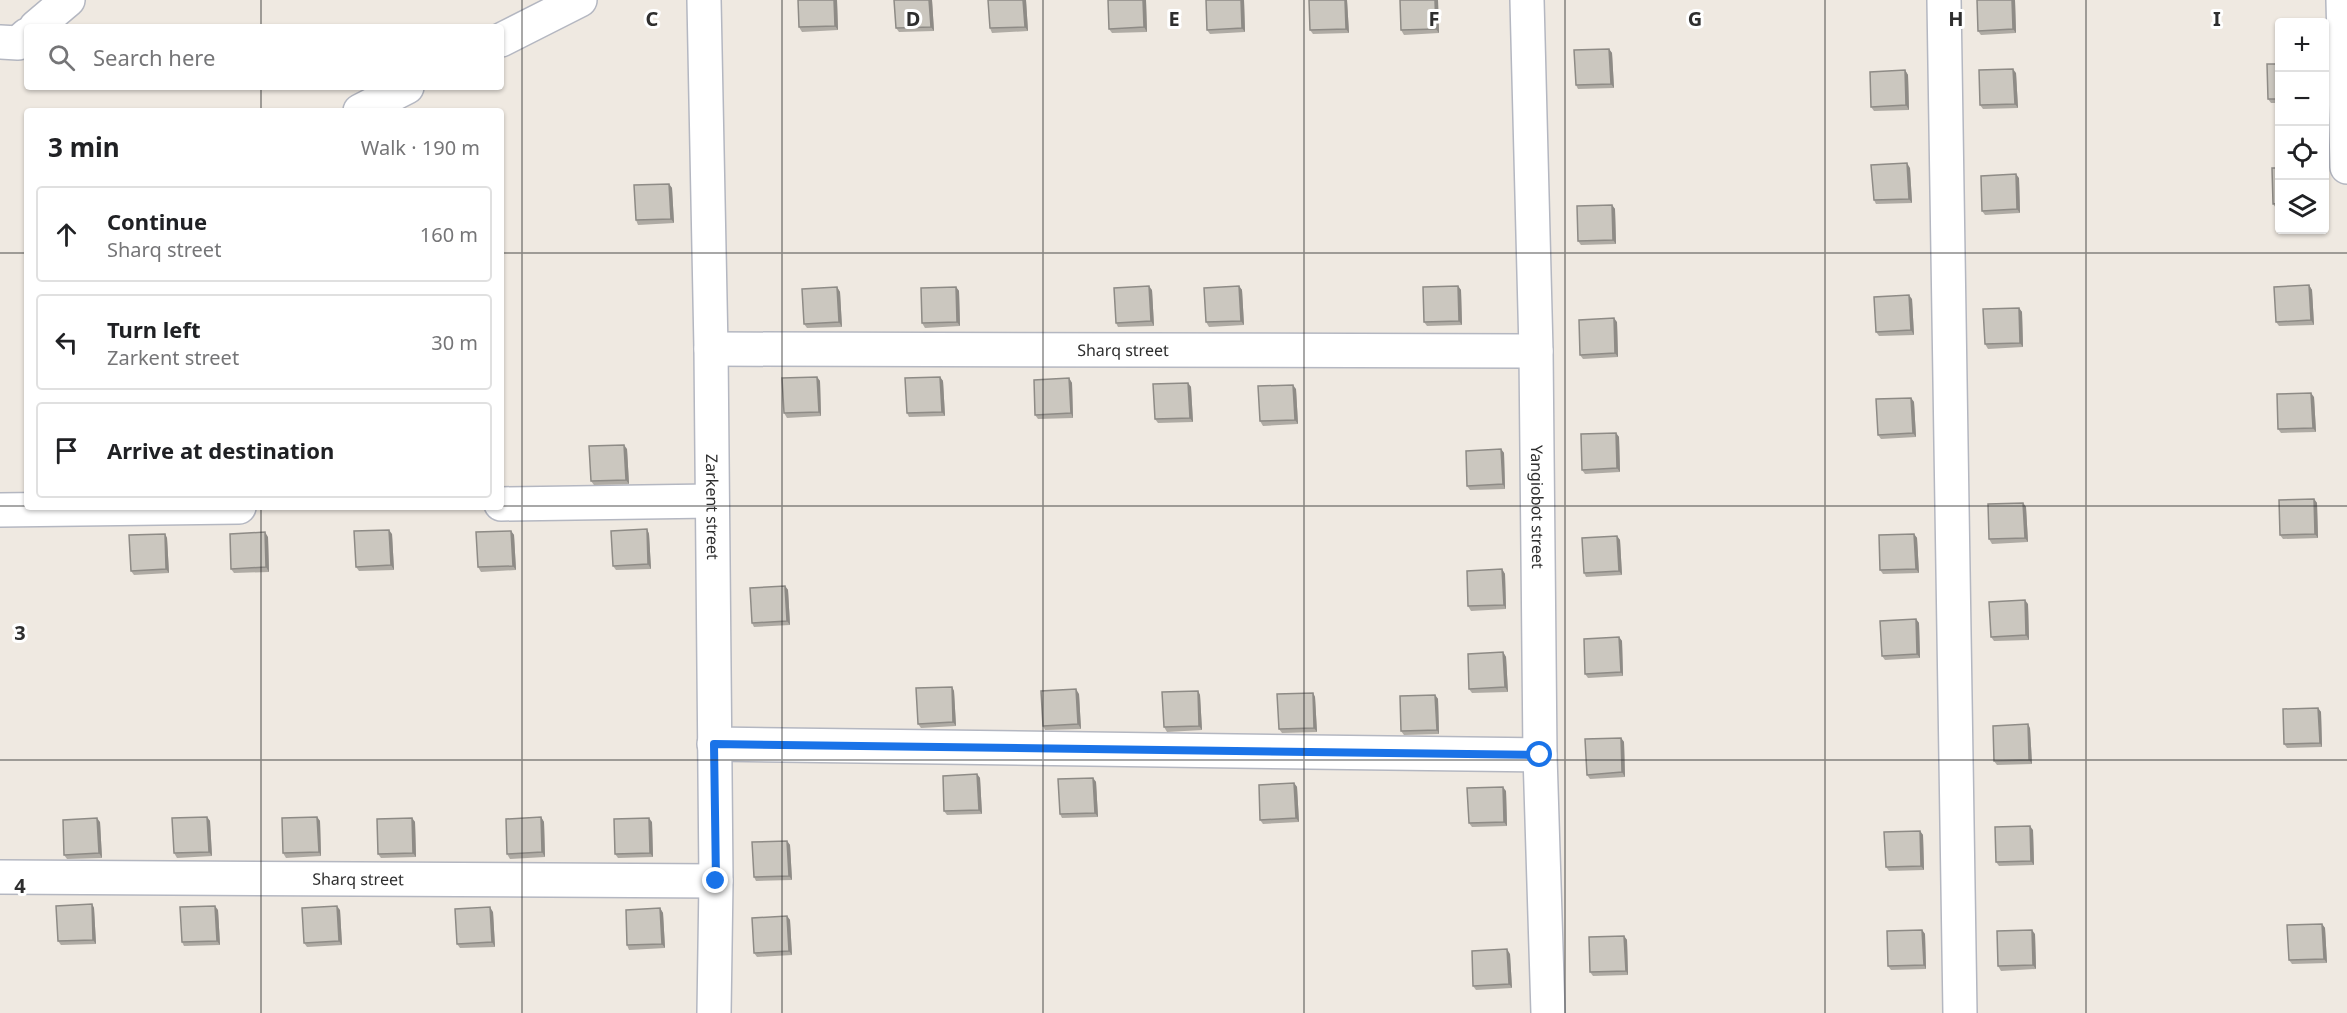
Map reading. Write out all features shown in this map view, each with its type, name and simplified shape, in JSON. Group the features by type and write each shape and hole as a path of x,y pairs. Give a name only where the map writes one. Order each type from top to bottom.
{"street":[{"path":"40,24 68,0"},
{"path":"504,38 580,0"},
{"name":"Zarkent street","path":"704,0 711,349 716,881 714,1013"},
{"name":"Yangiobot street","path":"1527,0 1536,351 1540,755 1548,1013"},
{"path":"1944,0 1960,1013"},
{"path":"2343,0 2347,167"},
{"path":"0,42 18,43 24,38"},
{"path":"366,108 401,90"},
{"name":"Sharq street","path":"711,349 1536,351"},
{"path":"504,504 711,501"},
{"path":"0,510 24,510"},
{"path":"714,744 1540,755"},
{"name":"Sharq street","path":"0,877 716,881"}],"building":[{"path":"798,0 834,0 835,26 799,27"},
{"path":"894,0 929,0 931,27 896,28"},
{"path":"988,0 1023,0 1025,27 990,28"},
{"path":"1108,0 1143,0 1144,27 1109,29"},
{"path":"1206,0 1241,0 1242,28 1207,30"},
{"path":"1309,0 1345,0 1346,29 1310,30"},
{"path":"1400,0 1435,0 1436,29 1401,30"},
{"path":"1977,0 2012,0 2013,29 1978,31"},
{"path":"1609,49 1611,84 1576,85 1574,50"},
{"path":"2267,64 2275,64 2275,99 2268,99"},
{"path":"2013,69 2015,104 1980,105 1979,70"},
{"path":"1905,70 1906,105 1871,107 1870,72"},
{"path":"1907,163 1909,199 1874,200 1871,165"},
{"path":"2272,168 2275,168 2275,204 2273,204"},
{"path":"2016,174 2017,209 1982,211 1981,176"},
{"path":"669,184 671,219 636,220 634,185"},
{"path":"1612,205 1613,240 1578,241 1577,206"},
{"path":"2309,285 2311,320 2276,322 2274,287"},
{"path":"1149,286 1151,321 1116,323 1114,288"},
{"path":"1239,286 1241,321 1206,322 1204,288"},
{"path":"1458,286 1459,321 1424,322 1423,287"},
{"path":"837,287 839,322 804,324 802,289"},
{"path":"956,287 957,322 922,323 921,288"},
{"path":"1909,295 1911,330 1876,332 1874,297"},
{"path":"2019,308 2020,343 1985,344 1983,309"},
{"path":"1614,318 1615,353 1580,355 1579,320"},
{"path":"817,377 819,412 784,413 782,378"},
{"path":"940,377 942,412 907,413 905,378"},
{"path":"1069,378 1071,413 1035,415 1034,380"},
{"path":"1188,383 1190,418 1155,419 1153,384"},
{"path":"1293,385 1295,420 1260,421 1258,386"},
{"path":"2311,393 2313,428 2278,429 2277,394"},
{"path":"1911,398 1913,433 1878,435 1876,399"},
{"path":"1616,433 1617,468 1582,470 1581,434"},
{"path":"624,445 626,480 591,481 589,446"},
{"path":"1501,449 1503,484 1467,486 1466,451"},
{"path":"2314,499 2315,534 2280,535 2279,500"},
{"path":"2023,503 2025,538 1989,539 1988,504"},
{"path":"647,529 648,564 613,566 611,531"},
{"path":"389,530 391,565 356,567 354,531"},
{"path":"511,531 513,566 478,567 476,532"},
{"path":"265,532 266,567 231,569 230,534"},
{"path":"165,534 166,569 131,571 129,535"},
{"path":"1914,534 1916,569 1880,570 1879,535"},
{"path":"1617,536 1619,571 1584,573 1582,538"},
{"path":"1502,569 1504,605 1468,606 1467,571"},
{"path":"785,586 787,621 752,623 750,588"},
{"path":"2025,600 2026,635 1991,637 1989,602"},
{"path":"1916,619 1917,654 1882,656 1880,621"},
{"path":"1619,637 1621,672 1585,674 1584,639"},
{"path":"1503,652 1505,687 1469,689 1468,654"},
{"path":"952,687 953,722 918,724 916,688"},
{"path":"1076,689 1078,724 1043,726 1041,691"},
{"path":"1198,691 1199,726 1164,727 1162,692"},
{"path":"1313,693 1314,728 1279,729 1277,694"},
{"path":"1435,695 1437,730 1401,731 1400,696"},
{"path":"2318,708 2320,743 2284,744 2283,709"},
{"path":"2028,724 2029,760 1994,761 1993,726"},
{"path":"1621,738 1622,772 1587,775 1585,739"},
{"path":"977,774 979,810 944,811 943,776"},
{"path":"1093,778 1095,813 1060,814 1058,779"},
{"path":"1294,783 1296,818 1260,820 1259,785"},
{"path":"1503,787 1504,822 1469,823 1467,788"},
{"path":"207,817 209,852 174,853 172,818"},
{"path":"317,817 319,852 283,853 282,818"},
{"path":"541,817 542,852 507,854 506,819"},
{"path":"97,818 99,853 64,855 63,820"},
{"path":"412,818 413,853 378,854 377,819"},
{"path":"649,818 650,853 615,854 614,819"},
{"path":"2030,826 2031,861 1996,862 1995,827"},
{"path":"1920,831 1921,866 1886,867 1884,832"},
{"path":"787,841 789,876 754,877 752,842"},
{"path":"92,904 93,940 58,941 56,906"},
{"path":"215,906 217,941 182,942 180,907"},
{"path":"337,906 339,941 304,943 302,908"},
{"path":"490,907 492,942 457,944 455,909"},
{"path":"660,908 662,944 627,945 626,910"},
{"path":"787,916 789,951 754,953 752,918"},
{"path":"2322,924 2324,959 2289,960 2287,925"},
{"path":"1922,930 1924,965 1888,966 1887,931"},
{"path":"2032,930 2033,965 1998,966 1997,931"},
{"path":"1624,936 1626,971 1590,972 1589,937"},
{"path":"1507,949 1509,984 1473,986 1472,951"}],"route":[{"path":"716,881 714,744 1540,755"}]}
